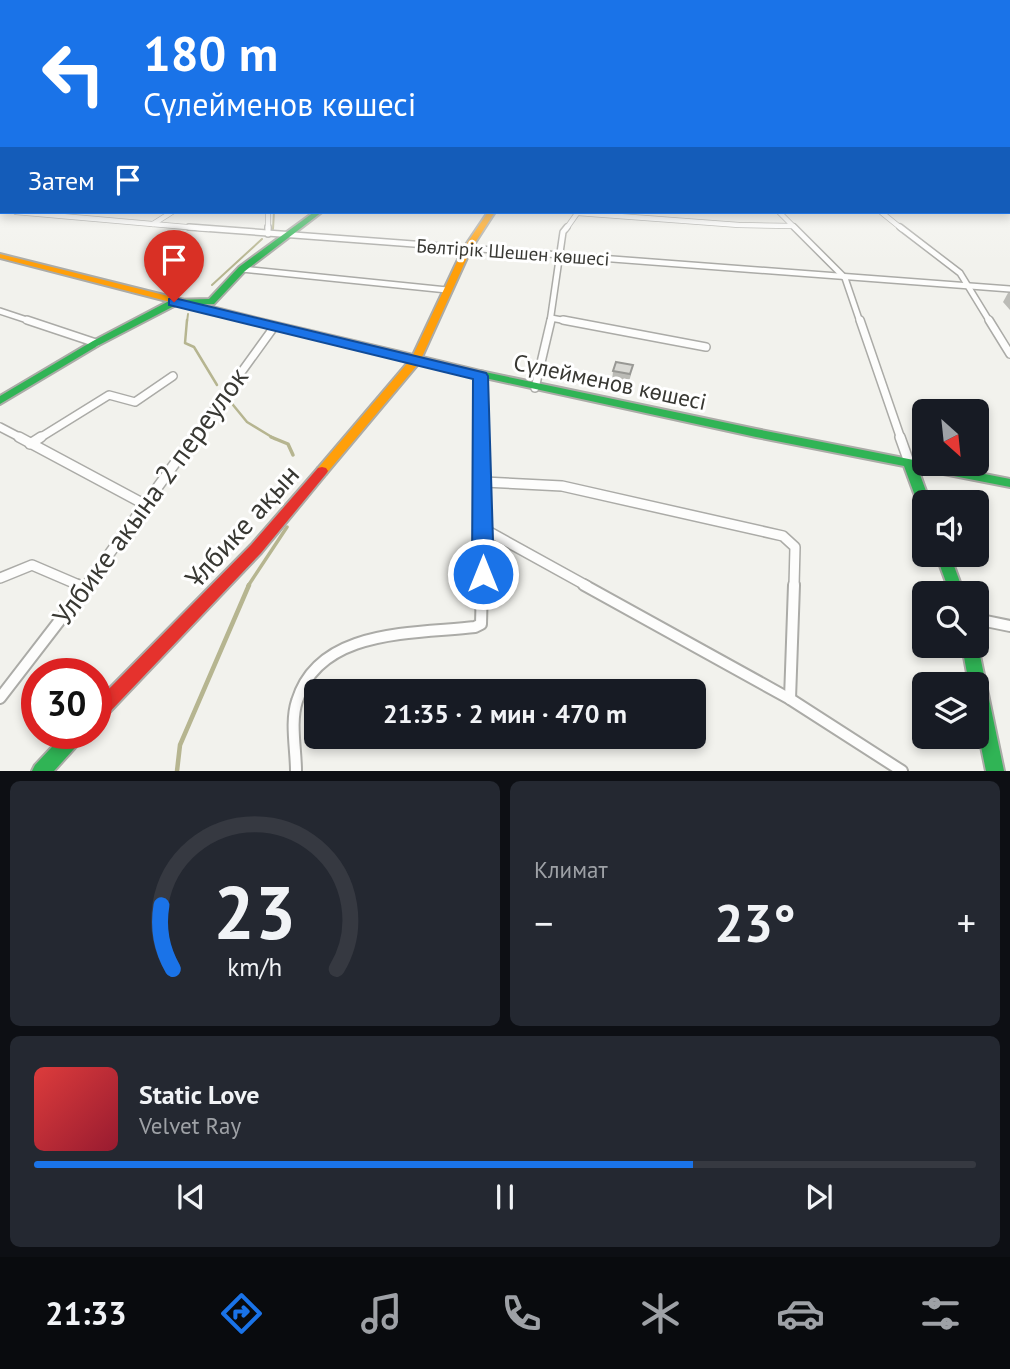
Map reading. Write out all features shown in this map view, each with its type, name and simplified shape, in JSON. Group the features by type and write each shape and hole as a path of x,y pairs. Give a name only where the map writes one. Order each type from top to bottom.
{"main road":[{"path":"0,401 96,343 174,302 211,302 242,269 316,214"},
{"name":"Ұлбике ақын","path":"112,698 256,549 415,361 467,249 490,214"},
{"name":"Сүлейменов көшесі","path":"0,256 274,327 481,376 909,465 1010,483"},
{"path":"909,465 919,490"},
{"path":"972,658 995,771"},
{"path":"41,771 62,749"}],"street":[{"name":"Бөлтірік Шешен көшесі","path":"40,214 268,234 1010,289"},
{"path":"76,217 81,214"},
{"path":"153,224 169,214"},
{"path":"268,214 268,234"},
{"path":"536,388 551,318 563,232 576,214"},
{"path":"603,214 738,225 793,226"},
{"path":"781,214 845,278 909,465"},
{"path":"884,214 960,273 1010,354"},
{"path":"242,269 447,290"},
{"path":"0,311 96,343"},
{"path":"551,318 706,347"},
{"name":"Улбике акына 2 переулок","path":"0,698 85,588 274,327"},
{"path":"30,444 109,396 135,402 173,376"},
{"path":"296,771 296,700 312,668 349,644 384,636 439,632 481,624 484,482 481,376"},
{"path":"0,427 144,504"},
{"path":"484,482 562,486 783,537 790,541 795,547 790,699"},
{"path":"484,529 790,699 902,771"},
{"path":"0,578 32,565 85,588"},
{"path":"989,621 1010,625"}],"building":[{"path":"616,362 633,365 630,374 613,371"}],"waterway":[{"path":"273,229 274,214"},
{"path":"212,285 262,239"},
{"path":"187,322 188,314"},
{"path":"187,320 185,343 194,347 217,385"},
{"path":"229,400 247,422 273,438"},
{"path":"273,438 288,444 293,455"},
{"path":"248,586 287,527"},
{"path":"177,771 180,745 249,585"}],"traffic: fast":[{"path":"0,401 96,343 174,302 211,302 242,269 315,214"},
{"path":"480,374 756,433 1010,483"},
{"path":"910,465 919,490"},
{"path":"947,567 953,581"},
{"path":"972,658 995,771"},
{"path":"41,771 62,749"}],"traffic: slow":[{"path":"322,471 415,361 467,249 490,214"},
{"path":"0,256 251,320 480,374"}],"traffic: jam":[{"path":"112,698 256,549 322,471"}],"route":[{"path":"174,302 481,376 483,574"}]}
